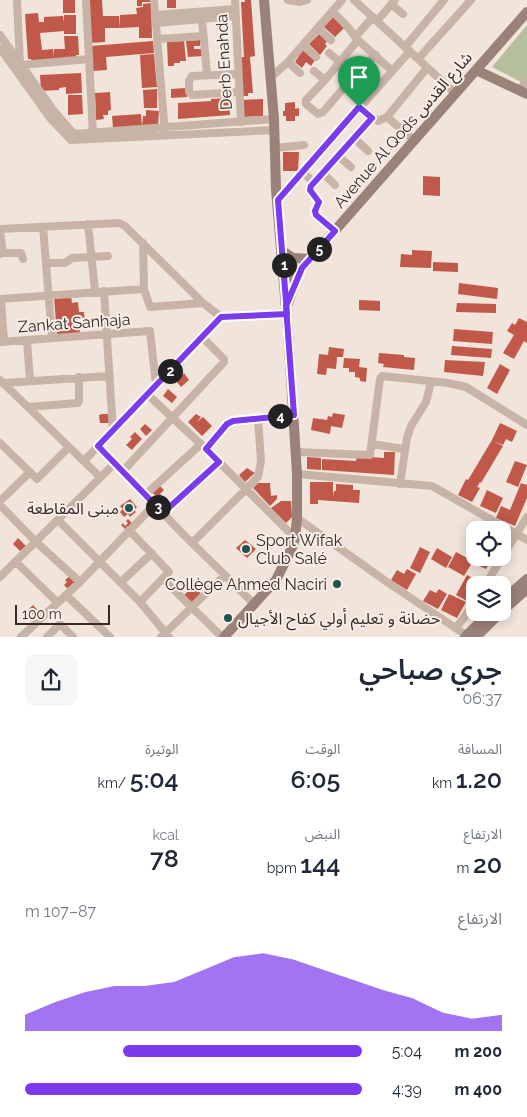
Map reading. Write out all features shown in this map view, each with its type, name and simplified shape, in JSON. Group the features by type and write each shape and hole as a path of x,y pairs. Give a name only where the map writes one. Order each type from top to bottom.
{"street":[{"path":"17,0 21,64"},
{"path":"86,0 93,134"},
{"path":"154,0 165,132"},
{"name":"Derb Enahda","path":"234,0 241,122"},
{"path":"130,530 152,553 166,575 192,606 223,637 255,605 276,580 295,538 297,474 294,415 264,0"},
{"path":"288,0 300,2 307,0"},
{"path":"270,78 288,62 342,0"},
{"path":"354,0 455,93"},
{"path":"278,200 391,70 444,0"},
{"path":"418,59 471,0"},
{"path":"376,55 353,77 326,110 318,114 306,104 305,101 339,63 356,38 393,2 403,14"},
{"path":"332,11 356,38 391,70"},
{"name":"Avenue Al Qods شارع القدس","path":"285,285 300,273 310,259 527,12"},
{"path":"156,19 235,13"},
{"path":"156,19 202,19 235,13"},
{"path":"202,19 207,75"},
{"path":"318,28 331,40"},
{"path":"0,35 72,137"},
{"path":"157,39 204,36"},
{"path":"303,45 316,57"},
{"path":"0,48 50,118 72,137 274,124"},
{"path":"329,53 353,77"},
{"path":"21,64 89,59"},
{"path":"288,62 300,73"},
{"path":"359,107 379,122 387,117 427,68"},
{"path":"314,70 325,80"},
{"path":"476,70 523,92 527,81"},
{"path":"238,74 192,76 189,79 190,94 238,92"},
{"path":"387,117 415,141"},
{"path":"335,231 315,213 319,202 310,190 372,118"},
{"path":"72,137 93,134 165,132 241,122 274,124"},
{"path":"354,138 368,151"},
{"path":"275,148 304,146"},
{"path":"338,156 351,168"},
{"path":"302,172 315,183"},
{"path":"323,173 335,185"},
{"path":"23,258 20,253 2,254 0,230 119,223 125,226 143,243 203,303 221,317"},
{"path":"88,224 106,333 113,431"},
{"path":"43,227 52,337"},
{"path":"143,243 144,289 150,307 203,303"},
{"path":"282,251 293,258 310,259"},
{"path":"46,264 65,263 72,258 108,256"},
{"path":"287,310 300,273"},
{"path":"2,342 0,299 144,289"},
{"path":"84,461 221,317 287,310"},
{"name":"Zankat Sanhaja","path":"2,342 151,331 156,385"},
{"path":"123,471 224,361 203,338"},
{"path":"26,340 30,381"},
{"path":"1,381 110,376"},
{"path":"296,452 370,454 380,378 383,376 466,387 527,425"},
{"path":"28,407 78,403 79,378"},
{"path":"1,381 100,477"},
{"path":"400,484 408,433 426,402 431,382"},
{"path":"147,394 204,447 295,538"},
{"path":"145,495 204,447 227,424 244,419 294,415"},
{"path":"192,543 258,477 261,461 258,418"},
{"path":"0,443 36,478 69,447"},
{"path":"372,444 404,449"},
{"path":"98,446 224,576 255,605"},
{"path":"163,513 219,462"},
{"path":"0,577 115,463"},
{"path":"0,500 30,472"},
{"path":"297,474 432,486 527,540"},
{"path":"21,637 80,582 155,504"},
{"path":"0,506 35,542 80,582"},
{"path":"511,543 527,517"},
{"path":"297,518 387,582 469,636"},
{"path":"58,520 140,602 165,635 224,576"},
{"path":"121,582 152,553"},
{"path":"16,562 57,602"},
{"path":"140,602 166,575"},
{"path":"511,593 527,579"},
{"path":"511,604 527,589"},
{"path":"66,595 110,637"},
{"path":"456,628 466,615"},
{"path":"469,636 482,621"},
{"path":"469,636 490,621"},
{"path":"47,637 60,624 73,637"}],"green space":[{"path":"527,25 527,77 523,83 492,67"}],"building":[{"path":"63,0 75,0 75,13 63,13"},
{"path":"87,0 102,0 103,16 119,16 120,28 105,28 105,42 90,43"},
{"path":"137,0 150,0 150,2 142,2 142,6 137,6"},
{"path":"167,0 176,0 176,8 167,8"},
{"path":"245,0 251,0 255,56 250,57 253,93 248,93 248,96 242,96 240,57 244,57 241,2 245,2"},
{"path":"151,3 152,38 139,38 139,27 120,28 120,15 137,14 136,8 143,7 143,4"},
{"path":"38,13 39,22 44,22 44,17 63,16 64,22 64,15 76,15 76,34 64,34 64,31 40,33 42,50 53,49 53,56 54,49 65,49 64,36 78,36 79,55 76,55 77,60 32,63 31,59 28,59 25,14"},
{"path":"334,16 345,27 335,37 324,27"},
{"path":"319,34 327,41 325,44 327,46 320,55 309,44"},
{"path":"200,40 200,46 194,46 194,49 202,49 203,56 188,57 186,41"},
{"path":"153,41 154,53 106,57 107,70 93,71 91,46"},
{"path":"184,41 186,61 174,63 174,66 168,66 167,42"},
{"path":"303,50 315,60 311,66 306,62 302,68 295,62"},
{"path":"154,54 157,87 142,88 140,55"},
{"path":"81,73 82,93 66,94 66,87 59,88 59,90 41,91 40,75"},
{"path":"186,88 187,97 171,98 171,89"},
{"path":"157,89 157,108 144,108 143,90"},
{"path":"110,92 111,110 108,111 108,115 103,115 104,119 96,120 95,93"},
{"path":"68,95 82,95 83,114 68,115"},
{"path":"229,98 230,115 178,119 178,103"},
{"path":"263,99 263,116 243,117 242,100"},
{"path":"295,102 295,109 299,108 299,116 295,116 295,121 286,121 286,116 283,116 285,103"},
{"path":"146,110 159,111 158,126 142,126"},
{"path":"141,114 142,127 113,128 112,116"},
{"path":"283,152 299,152 298,171 283,171"},
{"path":"423,176 440,177 440,196 423,195"},
{"path":"412,250 432,251 431,268 400,267 401,254 412,255"},
{"path":"433,262 458,263 458,272 433,271"},
{"path":"459,283 498,288 497,299 458,294"},
{"path":"71,296 72,303 78,302 79,312 84,312 85,323 79,324 80,334 57,336 54,297"},
{"path":"359,300 380,301 380,311 359,310"},
{"path":"457,303 496,304 496,313 456,312"},
{"path":"519,318 527,322 527,343 524,341 514,359 503,353 514,335 507,331 512,323 515,325"},
{"path":"454,329 493,332 492,344 453,341"},
{"path":"452,346 492,349 491,358 451,355"},
{"path":"329,347 344,349 343,357 337,357 336,369 327,368 326,375 317,374 319,354 328,355"},
{"path":"379,353 415,358 414,370 383,367 384,364 378,363"},
{"path":"344,358 360,359 359,367 367,368 366,382 360,381 360,378 355,377 355,372 349,372 349,368 343,368"},
{"path":"445,360 485,362 483,376 444,372"},
{"path":"500,364 510,370 497,394 487,388"},
{"path":"184,373 189,380 181,387 176,381"},
{"path":"168,389 177,397 172,403 163,396"},
{"path":"333,413 345,415 342,428 331,426 330,434 311,430 313,418 327,420 328,416 332,417"},
{"path":"110,414 110,423 100,423 99,415"},
{"path":"196,414 201,417 197,422 203,417 212,426 202,436 188,422"},
{"path":"500,423 517,431 512,442 506,439 503,445 494,441 503,446 477,487 480,488 472,502 458,495 466,479 468,480 492,440"},
{"path":"145,424 152,430 146,436 140,429"},
{"path":"135,432 142,439 132,450 126,445 132,439 130,437"},
{"path":"384,452 395,452 394,475 322,470 322,459 356,461 357,456 384,458"},
{"path":"307,457 321,458 321,470 307,469"},
{"path":"515,461 527,465 518,487 506,482"},
{"path":"247,468 255,473 245,482 239,475"},
{"path":"310,482 333,482 333,496 334,491 336,491 336,484 353,485 353,490 360,490 359,503 318,500 318,504 310,504"},
{"path":"258,483 270,483 271,496 277,495 277,499 270,506 253,488"},
{"path":"521,483 527,485 527,498 515,526 511,524 511,521 503,521 496,518 501,506 510,510"},
{"path":"158,484 164,490 160,494 171,505 167,508 151,491"},
{"path":"487,490 503,498 496,513 480,506"},
{"name":"مبنى المقاطعة","path":"130,499 137,507 134,510 136,512 130,517 128,514 124,517 120,512 123,509 120,506"},
{"path":"281,501 291,501 292,517 286,523 271,508"},
{"path":"128,519 133,524 126,530 121,525 123,523 125,526 128,523 126,521"},
{"path":"18,538 26,546 20,551 13,544"},
{"name":"Sport Wifak Club Salé","path":"245,540 256,549 247,558 236,548"},
{"path":"420,547 430,552 420,573 410,568"},
{"path":"437,548 452,557 446,568 431,559"},
{"path":"456,552 466,557 466,566 470,566 464,576 448,567"},
{"path":"407,569 416,574 407,590 391,580 397,570 404,574"},
{"path":"70,576 76,582 68,589 64,585 67,582 65,580"},
{"path":"466,577 466,600 456,595"},
{"path":"194,586 201,594 191,603 184,595"},
{"path":"439,589 447,594 438,609 423,601 430,590 436,593"},
{"path":"449,594 466,602 457,618 441,610"},
{"path":"33,605 41,614 36,618 28,610"}],"place":[{"name":"مبنى المقاطعة","path":"129,508"},
{"name":"Sport Wifak Club Salé","path":"246,549"},
{"name":"Collège Ahmed Naciri","path":"337,584"},
{"name":"حضانة و تعليم أولي كفاح الأجيال","path":"228,618"}],"route":[{"path":"359,107 278,200 286,290 286,306 287,314 221,317 98,446 163,513 219,462 206,449 227,424 244,419 294,415 287,314 286,306 302,268 335,231 316,215 315,211 319,202 310,190 311,186 372,118 359,107"}]}
